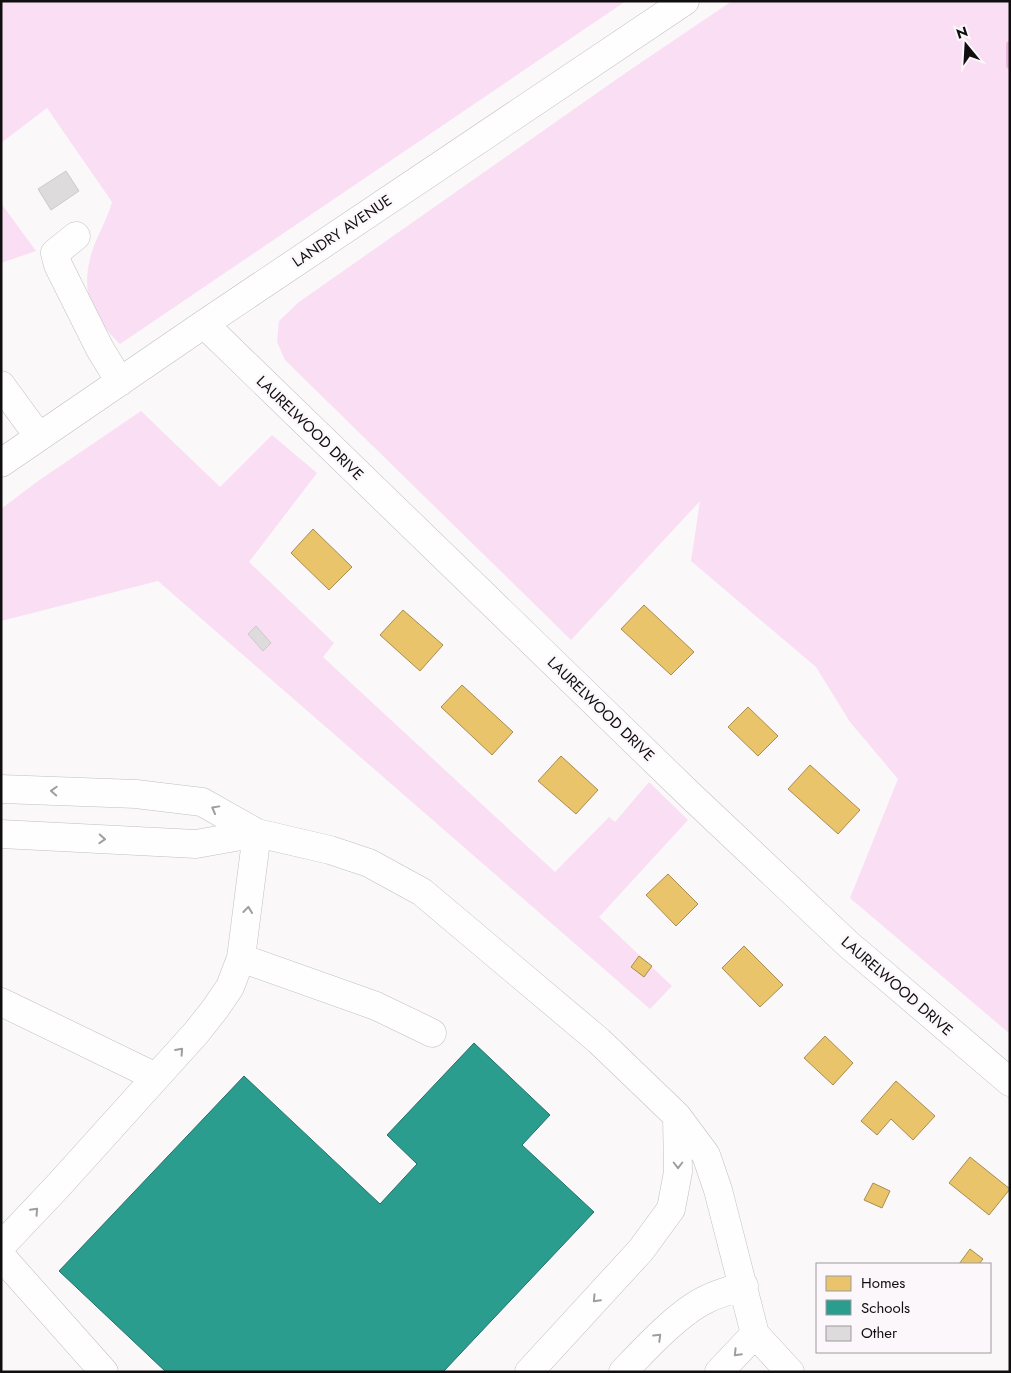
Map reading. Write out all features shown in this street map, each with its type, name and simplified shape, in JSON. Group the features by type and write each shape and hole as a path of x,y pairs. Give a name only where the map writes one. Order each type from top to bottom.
{"street":[{"name":"LANDRY AVENUE","path":"1,464 204,324 685,1"},
{"path":"76,236 55,253 58,265 100,349 120,382"},
{"name":"LAURELWOOD DRIVE","path":"204,324 690,795 826,924 1010,1082"},
{"path":"1,385 39,437"},
{"path":"1,789 136,794 202,802 257,833 330,850 369,863 422,892 599,1041 677,1116 706,1155 718,1190 756,1334 790,1372"},
{"path":"1,834 196,844 257,833"},
{"path":"104,1372 3,1245 196,1033 220,1003 235,976 241,958 257,833"},
{"path":"241,958 376,1006 432,1033"},
{"path":"1,1002 156,1077"},
{"path":"529,1372 641,1250 671,1209 678,1172 677,1116"},
{"path":"623,1372 660,1334 682,1315 706,1299 744,1286"},
{"path":"719,1372 756,1334"}],"shaded area":[{"path":"1,1 626,1 120,344 96,314 91,304 87,282 91,255 112,202 47,108 1,143"},
{"path":"732,1 1010,1 1010,1034 850,898 898,779 850,722 816,667 691,561 700,501 571,640 285,360 277,342 279,321 299,302 624,74"},
{"path":"1,203 36,251 1,263"},
{"path":"141,411 220,487 272,435 317,473 249,562 334,643 323,657 555,872 609,817 615,822 649,782 688,820 599,917 672,986 650,1009 158,581 1,621 1,509 38,481"}],"building: Homes":[{"path":"313,529 352,567 329,590 291,553"},
{"path":"644,605 694,652 671,675 621,629"},
{"path":"403,610 443,645 420,671 380,635"},
{"path":"462,685 513,732 492,755 441,707"},
{"path":"748,707 778,736 758,756 728,727"},
{"path":"561,756 598,790 576,814 538,781"},
{"path":"810,765 860,810 838,834 788,789"},
{"path":"668,874 698,904 676,926 646,895"},
{"path":"744,946 783,985 760,1007 722,968"},
{"path":"639,956 652,966 644,977 631,967"},
{"path":"825,1036 853,1063 833,1085 804,1058"},
{"path":"896,1081 935,1116 913,1140 891,1119 877,1135 861,1121"},
{"path":"970,1157 1010,1189 989,1215 949,1183"},
{"path":"873,1183 890,1191 882,1208 864,1200"},
{"path":"970,1249 983,1259 980,1263 960,1263"}],"building: Schools":[{"path":"474,1043 550,1115 522,1145 594,1212 443,1372 166,1372 59,1271 244,1076 380,1204 417,1164 387,1135"}],"building: Other":[{"path":"66,171 79,191 51,210 38,189"},
{"path":"256,626 271,643 263,651 248,634"}],"waterway":[{"path":"1010,45 1010,65"}]}
